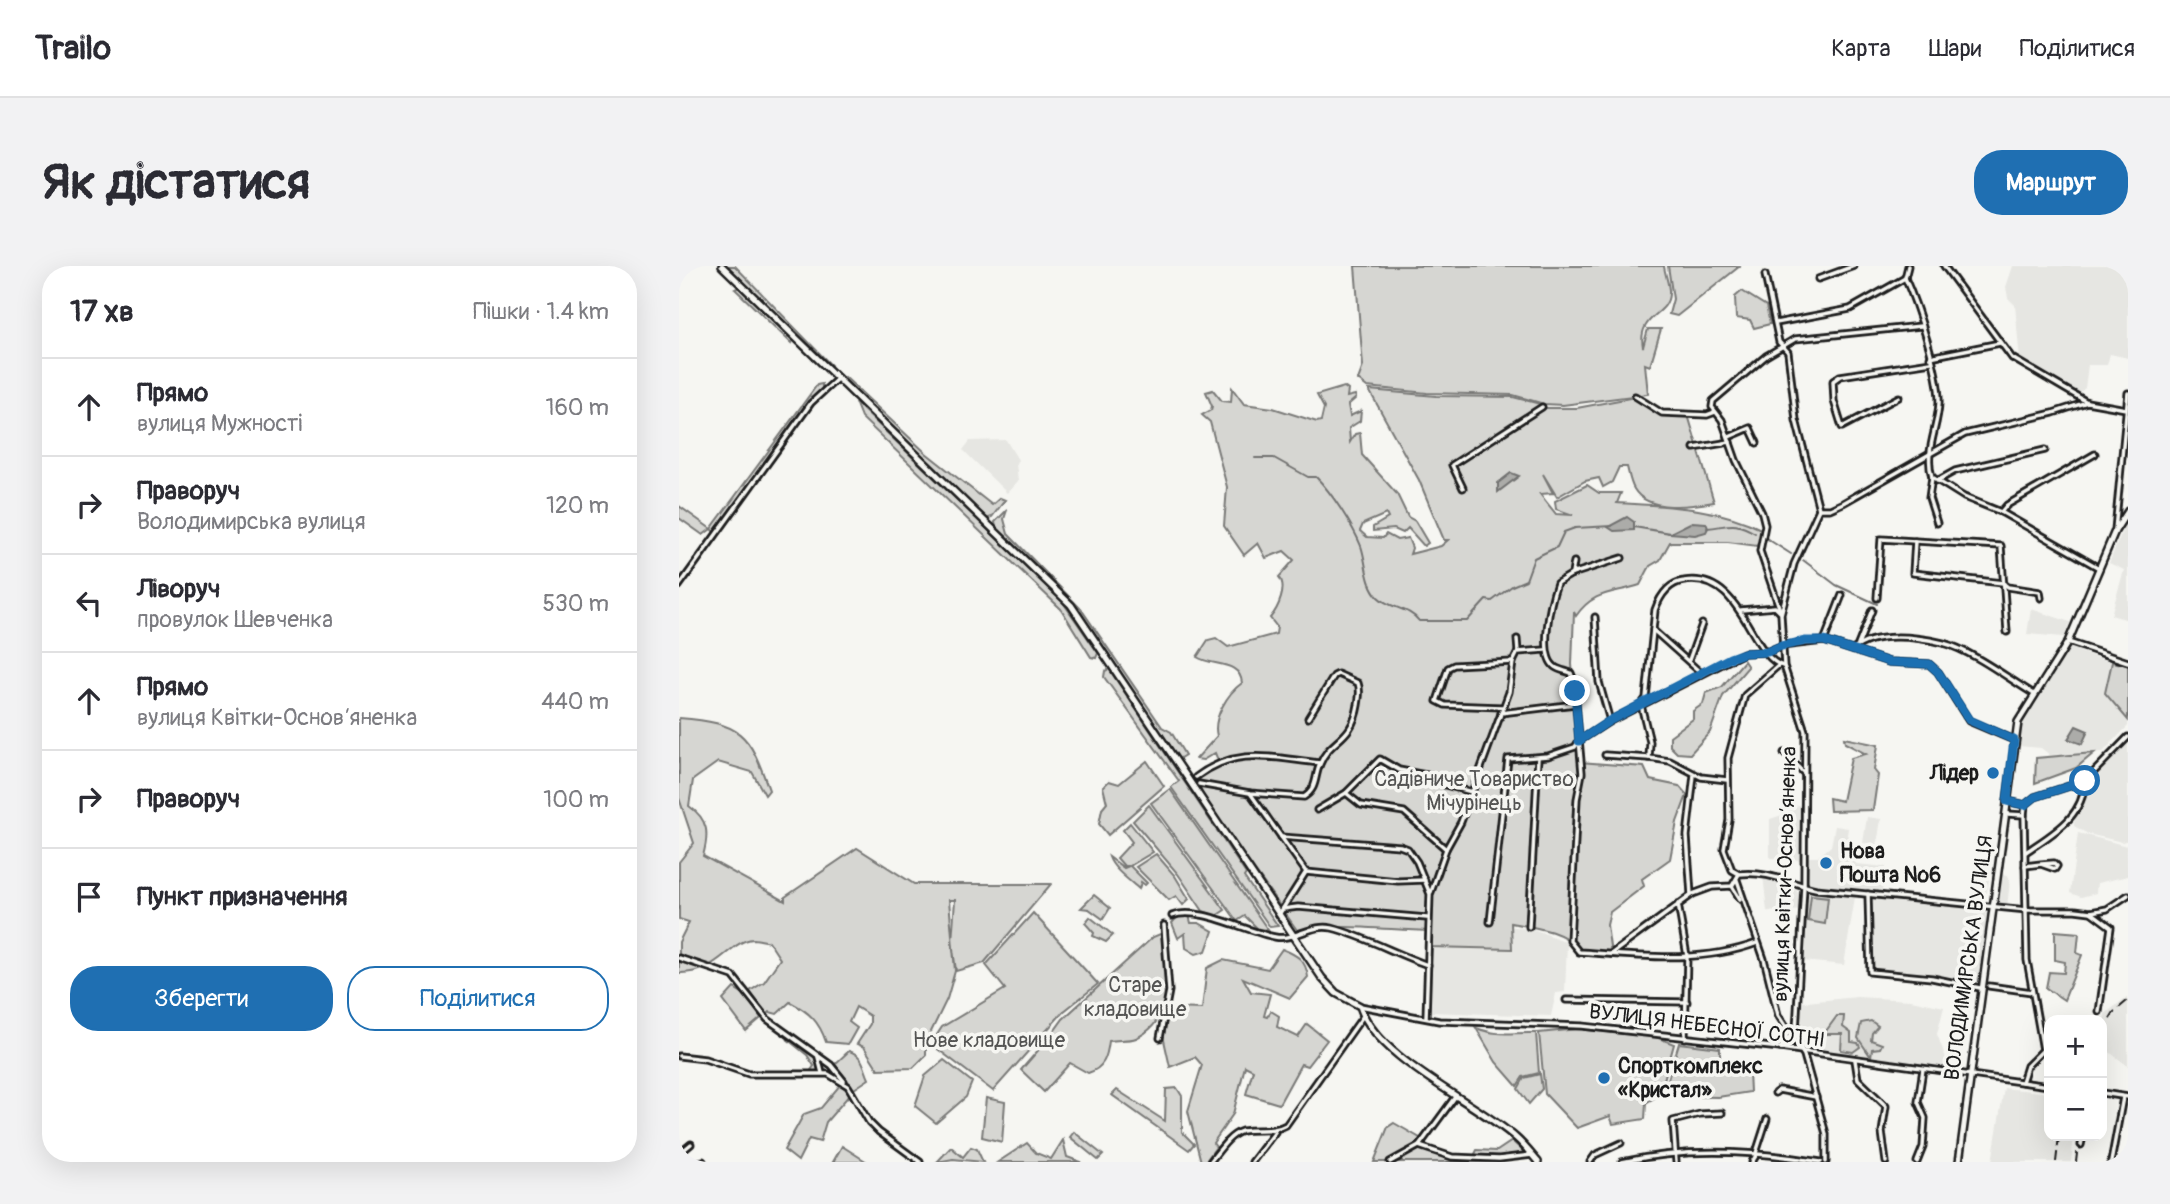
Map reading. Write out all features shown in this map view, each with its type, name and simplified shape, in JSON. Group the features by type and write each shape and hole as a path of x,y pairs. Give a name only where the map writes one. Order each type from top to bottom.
{"main road":[{"path":"722,266 1071,606 1278,916 1336,993 1360,1006 1363,1016 1391,1047 1455,1097 1517,1138 1538,1162"},
{"name":"ВОЛОДИМИРСЬКА ВУЛИЦЯ","path":"1959,1162 1980,988 2018,722 2068,642 2115,531 2128,511"}],"street":[{"path":"1818,279 1854,266"},
{"path":"1908,266 1905,278 1931,360 1939,401 1929,453 1932,477 1929,498 1937,523"},
{"path":"1944,266 2012,358 2087,402 2126,409"},
{"path":"1765,275 1783,347 1788,352 1796,420 1819,509 1843,503 1965,433 2053,413 2087,402"},
{"path":"1776,323 1850,309 1905,278"},
{"path":"1729,440 1722,420 1714,412 1713,401 1766,356 1795,339 1921,326"},
{"path":"1899,397 1842,426 1834,401 1833,381 1840,376 1931,360 2000,343"},
{"path":"679,586 811,403 837,379"},
{"name":"ВОЛОДИМИРСЬКА ВУЛИЦЯ","path":"2115,531 2128,393"},
{"path":"1635,396 1662,413 1671,415 1707,415 1714,412"},
{"path":"1463,488 1452,465 1542,407"},
{"path":"1694,448 1729,440 1750,428 1757,443"},
{"name":"вулиця Квітки-Основʼяненка","path":"1729,440 1765,525 1759,546 1781,614"},
{"path":"1937,481 1955,471 2045,450"},
{"path":"2001,512 2007,505 2095,454"},
{"path":"1932,477 1964,498 2001,512 2099,568"},
{"name":"вулиця Квітки-Основʼяненка","path":"1780,1048 1795,1031 1804,886 1805,730 1781,666 1781,614 1794,564 1819,509"},
{"path":"1877,598 1881,540 2001,546 2007,632"},
{"path":"1915,541 1913,573 2003,583 2040,592 2041,598"},
{"path":"1622,558 1571,574 1557,583 1545,650 1555,667 1571,673 1582,774 1577,799 1570,941 1579,952 1687,956 1716,955 1757,943"},
{"path":"1571,574 1574,562"},
{"path":"1649,758 1650,742 1641,705 1646,698 1653,630 1660,596 1680,581 1696,579 1718,589 1741,610 1767,652 1781,666 1745,695 1728,758 1729,820 1724,849 1732,870 1739,874 1775,875 1804,886 2027,910 2091,912 2107,909 2128,895"},
{"path":"1824,641 1842,595"},
{"path":"1741,610 1775,607 1781,614"},
{"path":"1855,648 1872,610"},
{"path":"1595,617 1599,682 1609,721"},
{"path":"1689,660 1702,624"},
{"path":"1653,630 1700,672"},
{"path":"1855,648 1867,639 1889,638 1944,643 2034,694"},
{"path":"1426,1018 1427,918 1430,894 1446,849 1461,822 1509,692 1513,662 1518,652 1517,639"},
{"path":"1490,922 1506,762 1512,758 1561,754 1575,747 1579,741 1609,721 1700,672 1744,653 1767,652 1781,646 1824,641 1855,648 1889,662 1929,664 1938,672 1969,720 2014,740"},
{"path":"2068,642 2128,662"},
{"path":"1518,652 1545,650"},
{"path":"1502,707 1445,705 1437,701 1448,668 1454,665 1513,662"},
{"path":"1199,784 1250,793 1304,797 1311,792 1317,780 1319,763 1352,729 1359,699 1358,683 1338,674 1334,676 1308,718"},
{"path":"1501,713 1575,704"},
{"path":"2022,1082 2027,1066 2043,1050 2027,960 2025,805 2035,797 2085,781 2128,737"},
{"path":"1784,753 1804,773"},
{"path":"1196,777 1218,763 1246,755 1319,763"},
{"path":"1605,755 1670,761 1694,775 1727,780"},
{"path":"1529,927 1538,757"},
{"path":"1318,810 1346,793 1380,759 1399,770 1437,777 1440,784 1472,792"},
{"path":"1691,895 1686,836 1694,775"},
{"path":"2026,852 2068,822 2079,809 2085,781"},
{"path":"1250,793 1306,872 1398,881 1425,880"},
{"path":"1346,793 1361,805 1404,812 1446,849"},
{"path":"2007,801 2025,805"},
{"path":"2005,814 2024,815"},
{"path":"1281,837 1401,846 1413,856 1430,894"},
{"path":"2025,866 2041,864"},
{"path":"1278,916 1306,872"},
{"path":"1611,954 1691,895 1701,890 1732,886 1739,874"},
{"path":"1737,880 1778,1015 1791,1038 1803,1052"},
{"path":"1732,886 1744,904"},
{"path":"1868,894 1870,972 1959,981 1980,988"},
{"path":"1678,904 1687,956 1685,1038"},
{"path":"1282,909 1298,907 1427,918"},
{"path":"2091,912 2111,928 2099,1012"},
{"path":"1171,916 1180,913 1201,914 1271,936 1292,936 1328,926 1428,965"},
{"path":"1160,1038 1169,991 1164,925"},
{"path":"679,958 733,976 767,1019 831,1065 869,1122 920,1162"},
{"path":"1989,986 2033,992"},
{"path":"1566,1000 1687,1002"},
{"name":"ВУЛИЦЯ НЕБЕСНОЇ СОТНІ","path":"1360,1006 1426,1018 1582,1027 1780,1048 2044,1085"},
{"path":"1252,1162 1277,1130 1286,1125 1363,1016"},
{"path":"1622,1162 1676,1154 1756,1154 1823,1162 1826,1134 1795,1031"},
{"path":"817,1055 823,1071 845,1083"},
{"path":"679,1056 705,1059 749,1074 768,1076 823,1071 831,1065"},
{"path":"1855,1060 1858,1079 1886,1107 1882,1132 1886,1162"},
{"path":"1917,1162 1923,1147 1925,1118 1918,1102 1923,1069"},
{"path":"1775,1093 1779,1090 1815,1097"},
{"path":"2107,1094 2125,1097 2111,1162"},
{"path":"1390,1162 1419,1146 1455,1097"},
{"path":"1676,1162 1673,1121 1700,1114 1722,1113"},
{"path":"1752,1162 1767,1119"},
{"path":"1210,1162 1232,1137 1241,1132 1277,1130"},
{"path":"2081,1145 2082,1141"},
{"path":"1590,1162 1595,1155 1621,1143"},
{"path":"679,1154 691,1144"},
{"path":"1419,1146 1452,1157 1499,1159 1532,1155"},
{"path":"679,1160 686,1162"}],"shaded area":[{"path":"2013,266 2128,266 2128,358 2110,354 2107,365 2088,365 2085,388 2079,393 2020,361 2015,305 2008,298 2006,287"},
{"path":"1006,440 1018,460 1018,481 1007,493 963,450 970,441"},
{"path":"1511,473 1519,476 1498,492 1498,483"},
{"path":"1627,517 1634,522 1634,530 1614,531 1608,527"},
{"path":"2128,517 2128,620 2111,615 2124,570 2109,563"},
{"path":"1692,522 1706,523 1706,532 1695,535 1670,533"},
{"path":"2031,609 2070,622 2064,637 2027,634"},
{"path":"2070,645 2079,647 2081,652 2112,662 2105,693 2128,720 2128,726 2103,752 2050,755 2041,748 2018,746 2022,722"},
{"path":"2076,726 2088,731 2082,744 2068,739"},
{"path":"2128,744 2128,840 2122,842 2088,834 2074,826 2087,783"},
{"path":"1800,805 1800,860 1770,858 1770,819"},
{"path":"1867,817 1881,819 1877,845 1863,843"},
{"path":"1835,826 1848,828 1847,835 1857,846 1856,864 1886,867 1881,896 1807,887 1807,857 1818,857 1831,846"},
{"path":"2078,833 2127,846 2128,876 2097,883 2096,893 2081,897 2070,893"},
{"path":"1997,874 2008,875 2010,881 2007,907 1992,906"},
{"path":"1763,875 1790,884 1800,895 1800,911 1767,911"},
{"path":"1975,879 1989,880 1985,902 1971,900"},
{"path":"1810,892 1855,897 1844,965 1803,961 1806,894"},
{"path":"1868,898 1983,908 1987,914 1978,984 1871,969"},
{"path":"1510,926 1538,931 1567,942 1565,992 1556,993 1551,1016 1429,1012 1431,947 1511,949"},
{"path":"1959,983 1971,985 1968,1016 1957,1015"},
{"path":"2128,996 2128,1066 2107,1051 2105,1014"},
{"path":"1857,997 1911,1000 1944,1007 1937,1034 1949,1066 1948,1073 1803,1052 1797,1036 1796,1003"},
{"path":"2004,1088 2044,1092 2044,1141 2073,1141 2071,1162 1992,1162"}],"green space":[{"path":"727,266 735,266 831,365 829,368"},
{"path":"1355,266 1664,266 1669,291 1667,301 1648,322 1642,336 1643,347 1648,329 1661,329 1650,366 1645,364 1648,394 1563,405 1544,404 1513,395 1427,393 1367,387 1358,380 1363,366"},
{"path":"1668,266 1740,266 1677,316 1669,314 1673,299"},
{"path":"739,287 792,340 791,343 735,289"},
{"path":"1742,291 1766,306 1770,324 1754,328 1750,320 1736,318 1735,297"},
{"path":"845,377 926,453 992,505 1000,498 1005,500 992,517 986,519 843,382"},
{"path":"822,384 822,389 807,405 714,532 711,529 817,385"},
{"name":"Садівниче Товариство Мічурінець","path":"1344,387 1348,390 1347,397 1355,395 1356,398 1348,405 1350,416 1361,411 1360,421 1349,428 1350,442 1355,434 1360,433 1362,455 1397,494 1408,517 1415,521 1428,543 1424,546 1408,528 1403,533 1394,529 1373,531 1373,527 1388,518 1386,514 1363,524 1360,531 1367,537 1383,538 1386,534 1397,540 1408,538 1412,548 1410,554 1441,546 1448,540 1444,540 1419,480 1369,390 1436,396 1513,397 1544,405 1544,408 1577,408 1635,397 1661,414 1688,415 1714,502 1671,506 1649,502 1634,489 1627,467 1619,467 1612,482 1603,487 1599,478 1585,481 1557,497 1543,474 1553,493 1540,494 1556,514 1573,515 1556,509 1555,501 1587,485 1599,493 1621,493 1617,503 1710,512 1746,522 1763,530 1757,546 1728,542 1670,542 1660,560 1650,566 1640,585 1597,597 1576,616 1574,612 1572,664 1580,762 1644,767 1650,780 1679,786 1687,795 1677,822 1670,859 1642,879 1644,886 1610,912 1607,925 1611,954 1580,950 1558,934 1511,923 1512,949 1431,947 1431,931 1347,927 1297,930 1202,796 1199,777 1219,763 1215,753 1203,760 1196,759 1217,736 1217,722 1222,706 1242,683 1240,676 1231,667 1197,657 1208,640 1216,638 1228,647 1276,634 1277,627 1270,618 1279,604 1282,592 1282,581 1279,577 1294,560 1284,551 1266,558 1258,543 1244,555 1224,526 1227,487 1210,422 1202,415 1211,410 1212,406 1206,392 1213,390 1222,401 1231,402 1232,388 1244,404 1273,408 1317,422 1321,421 1324,408 1317,395"},
{"path":"855,402 1062,601 1098,653 1096,658 1091,657 1061,609 861,417"},
{"path":"679,506 711,529 703,535 679,518"},
{"path":"1007,510 1004,519 1008,534 1081,609 1162,727 1171,732 1185,755 1177,760 1076,608 996,528 995,522"},
{"path":"1744,661 1748,667 1723,696 1710,732 1690,754 1677,753 1670,746 1670,736 1693,719 1693,711 1703,704 1706,693 1722,687"},
{"path":"2112,662 2128,665 2128,720 2105,693"},
{"path":"1109,669 1278,926 1270,927 1171,787 1179,781 1104,677 1105,671"},
{"path":"679,718 716,723 740,734 755,755 769,790 765,795 752,772 718,762 693,780 689,806 696,811 706,828 703,856 785,901 785,897 857,848 914,884 1051,884 984,963 956,971 953,952 955,971 947,999 926,1042 926,1055 913,1068 878,1069 864,1047 857,1044 870,1024 870,1016 856,1007 849,1022 857,1028 848,1044 826,1042 813,1018 790,1002 777,1014 770,1012 766,1016 750,991 764,982 780,959 769,942 753,939 745,941 704,968 679,973 679,942 689,922 679,919 679,862 694,843 679,798","holes":["949,900 955,900 952,938"]},
{"path":"1844,738 1878,745 1874,770 1878,775 1873,810 1830,811 1829,798 1842,801 1851,758 1866,754 1845,743"},
{"path":"2094,753 2076,768 2035,783 2036,758"},
{"path":"1147,761 1164,786 1108,835 1099,824 1102,809 1107,803 1103,787 1109,781 1119,784"},
{"path":"1170,789 1268,930 1258,929 1245,916 1237,921 1151,803"},
{"path":"1149,805 1225,910 1216,916 1203,911 1178,874 1133,821"},
{"path":"1130,823 1153,852 1130,866 1147,883 1145,885 1141,882 1139,889 1118,870 1109,857 1124,868 1129,866 1124,866 1117,858 1132,842 1123,830"},
{"path":"1156,854 1175,876 1189,899 1183,905 1176,896 1169,900 1136,867"},
{"path":"1094,895 1110,908 1103,919 1089,909 1081,908"},
{"path":"1811,895 1828,897 1825,924 1808,921"},
{"name":"Нове кладовище","path":"1033,913 1098,984 1063,1012 993,1091 931,1044 942,1027 1005,989 986,965"},
{"path":"1179,915 1189,915 1191,923 1199,923 1213,931 1206,951 1196,954 1186,948 1185,933 1178,938 1172,923"},
{"path":"1090,917 1113,935 1106,942 1093,936 1094,933 1085,923"},
{"path":"2055,931 2079,933 2077,953 2082,955 2064,1000 2046,988 2049,972 2064,973 2065,962 2055,960"},
{"name":"Старе кладовище","path":"1165,932 1167,993 1158,1019 1149,1030 1136,1038 1109,1041 1104,1061 1093,1071 1088,1073 1070,1063 1044,1092 1021,1070 1048,1039 1056,1046 1050,1037 1063,1019 1153,937"},
{"path":"1282,949 1300,959 1308,977 1290,998 1243,978 1251,992 1270,994 1264,1016 1267,1017 1271,1011 1279,1016 1277,1027 1298,1037 1307,1024 1327,1040 1307,1066 1301,1064 1279,1104 1246,1094 1253,1070 1245,1066 1233,1114 1213,1143 1216,1147 1205,1162 1201,1162 1188,1111 1202,1065 1195,1057 1170,1067 1162,1031 1172,1008 1202,1009 1207,968 1223,960 1268,969"},
{"path":"734,988 745,995 761,1018 746,1031 723,1000"},
{"path":"1837,1016 1844,1016 1843,1027 1851,1033 1851,1042 1858,1043 1860,1047 1853,1052 1841,1050 1842,1034 1817,1034 1826,1031"},
{"path":"1871,1021 1878,1026 1872,1033 1871,1040 1882,1044 1880,1048 1872,1049 1871,1057 1858,1038 1861,1023"},
{"path":"1476,1028 1499,1033 1536,1033 1539,1073 1523,1077 1517,1086 1496,1062"},
{"name":"Спорткомплекс «Кристал»","path":"1578,1029 1656,1037 1674,1044 1660,1094 1646,1103 1645,1119 1613,1124 1610,1116 1577,1128 1545,1094 1539,1033"},
{"path":"1809,1035 1818,1041 1816,1049 1803,1047 1800,1038"},
{"path":"787,1039 816,1058 821,1071 809,1073 814,1066 807,1055"},
{"path":"1679,1043 1720,1048 1720,1070 1749,1071 1750,1092 1718,1097 1663,1096"},
{"path":"849,1051 860,1059 869,1079 854,1089 835,1064"},
{"path":"944,1060 972,1082 966,1097 936,1123 915,1106 925,1076"},
{"path":"1540,1074 1542,1089 1529,1104 1518,1089 1524,1078"},
{"path":"840,1085 851,1093 826,1122 820,1142 809,1139 798,1161 784,1150 804,1114 821,1108"},
{"path":"1177,1088 1182,1096 1182,1132 1194,1144 1189,1150 1112,1095 1117,1090 1165,1121 1166,1089"},
{"path":"986,1098 1005,1102 1002,1142 982,1137"},
{"path":"1394,1123 1420,1138 1437,1154 1492,1162 1374,1162 1388,1127"},
{"path":"1074,1132 1103,1155 1098,1160 1070,1137"},
{"path":"1063,1140 1067,1157 1081,1162 998,1162 1027,1143 1036,1153 1051,1159"},
{"path":"1512,1141 1525,1153 1497,1157 1474,1156 1477,1150 1497,1151"},
{"path":"842,1146 867,1162 833,1162"},
{"path":"951,1147 963,1157 971,1147 977,1149 983,1162 953,1159 937,1162"}],"waterway":[{"path":"1255,458 1274,458 1308,477 1316,477 1335,501 1357,538 1363,552 1368,579 1378,597 1410,613 1419,621 1467,621 1486,600 1492,601 1512,586 1526,580 1534,558 1557,547 1564,532 1575,528 1612,526"},
{"path":"1707,528 1736,525 1755,533"},
{"path":"1634,527 1670,533"},
{"path":"1766,538 1791,554"},
{"path":"1803,560 1836,585 1877,604"}],"railway":[{"path":"2107,1024 2114,1012 2128,1000"},
{"path":"2056,1162 2058,1141"},
{"path":"2076,1162 2078,1141"}],"place":[{"name":"Лідер","path":"1993,773"},
{"name":"Нова Пошта №6","path":"1826,863"},
{"name":"Спорткомплекс «Кристал»","path":"1604,1078"}],"route":[{"path":"1575,691 1579,741 1609,721 1730,658 1744,653 1767,652 1806,641 1824,641 1889,662 1929,664 1938,672 1951,697 1969,720 2014,740 2007,801 2025,805 2035,797 2085,781"}]}
